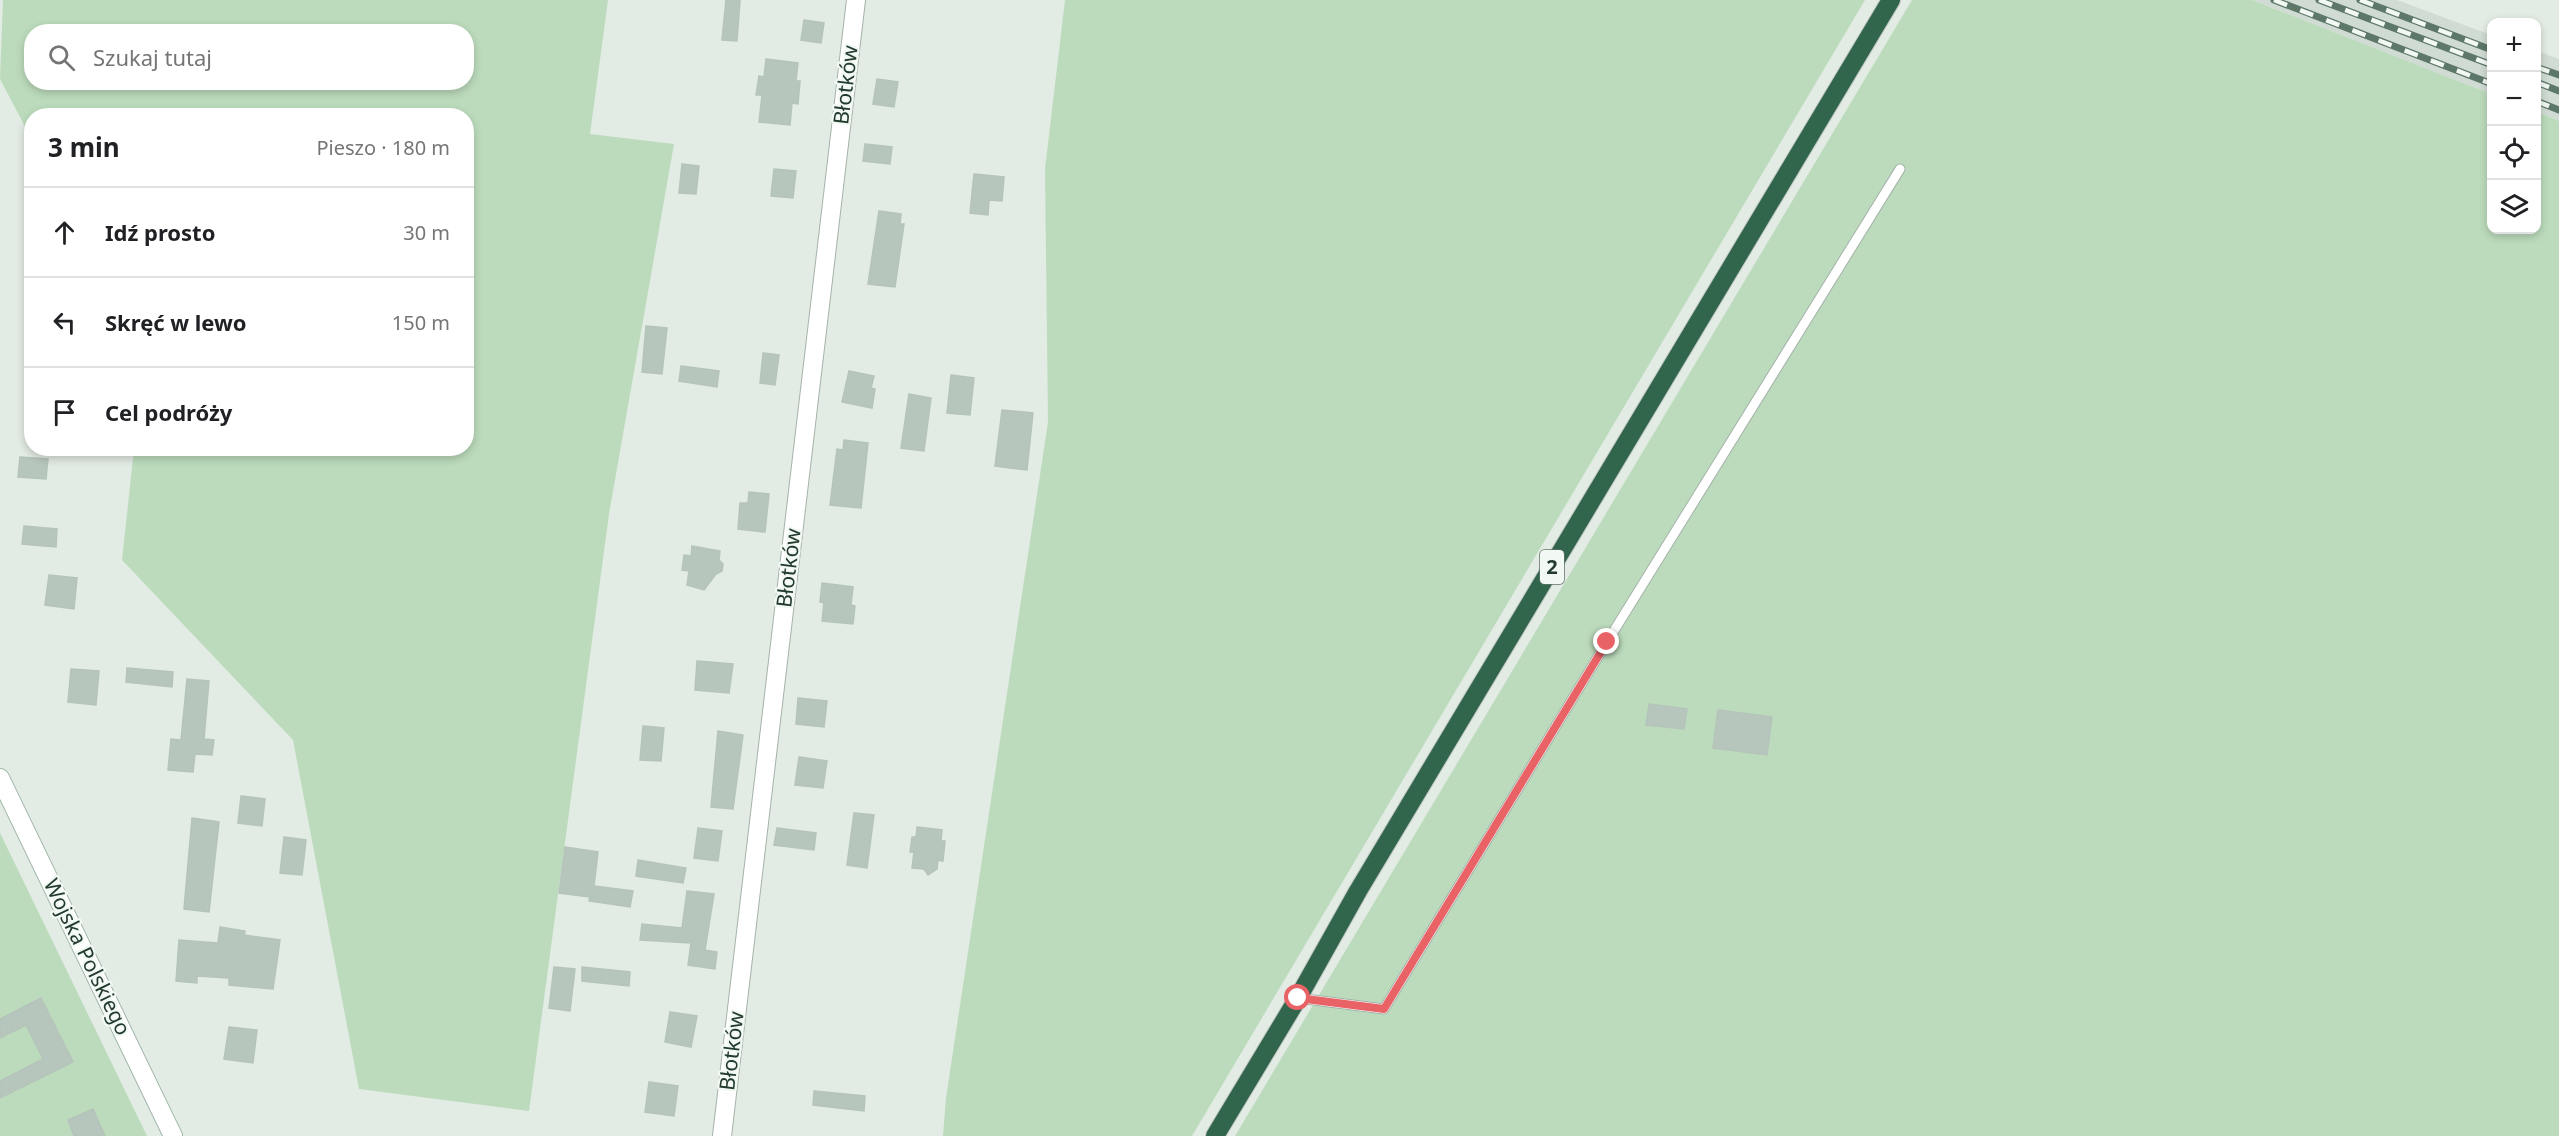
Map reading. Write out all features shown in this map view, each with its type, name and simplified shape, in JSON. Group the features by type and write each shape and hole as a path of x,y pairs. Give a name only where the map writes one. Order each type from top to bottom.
{"highway":[{"name":"2","path":"1215,1136 1298,998 1358,891 1891,0"}],"street":[{"name":"Błotków","path":"722,1136 856,0"},
{"name":"Wojska Polskiego","path":"0,778 173,1136"}],"lane":[{"path":"1298,998 1384,1009 1607,642 1900,169"}],"shaded area":[{"path":"2252,0 2397,0 2487,34 2487,92"},
{"path":"2541,52 2559,59 2559,121 2541,114"}],"green space":[{"path":"3,0 608,0 590,134 674,144 609,514 529,1111 359,1089 293,740 122,560 133,456 474,456 474,108 24,108 24,125 0,79"},
{"path":"1065,0 1865,0 1192,1136 943,1136 946,1098 1048,422 1045,169"},
{"path":"1912,0 2252,0 2487,92 2487,234 2541,234 2541,114 2559,121 2559,1136 1235,1136"},
{"path":"0,833 147,1136 0,1136"}],"building":[{"path":"726,0 740,0 737,41 722,40"},
{"path":"804,20 824,23 821,43 801,40"},
{"path":"766,59 798,63 796,81 800,81 798,104 792,103 790,125 759,122 762,95 756,95 759,76 764,77"},
{"path":"877,79 898,82 894,107 873,104"},
{"path":"865,144 892,147 890,164 863,161"},
{"path":"682,164 699,166 696,194 679,193"},
{"path":"774,169 796,171 793,198 771,196"},
{"path":"974,174 1004,177 1002,201 989,200 988,215 970,213"},
{"path":"879,211 901,214 900,224 904,224 895,287 868,284"},
{"path":"646,326 667,328 662,374 642,372"},
{"path":"763,353 779,355 775,385 760,383"},
{"path":"681,366 719,371 717,387 679,381"},
{"path":"849,371 874,376 871,388 875,389 872,408 842,402"},
{"path":"951,375 974,378 970,415 947,413"},
{"path":"909,394 931,398 924,451 901,448"},
{"path":"1002,410 1033,413 1027,470 995,466"},
{"path":"844,440 868,443 861,508 830,505 837,449 843,450"},
{"path":"20,457 48,459 46,479 18,477"},
{"path":"749,492 769,494 765,532 738,529 740,503 748,503"},
{"path":"24,526 57,529 56,547 22,544"},
{"path":"692,546 720,551 719,560 723,564 722,571 716,574 704,590 687,585 689,571 682,570 684,555 691,556"},
{"path":"49,575 77,578 74,609 45,605"},
{"path":"822,583 853,587 851,605 855,606 853,624 822,621 824,603 820,602"},
{"path":"697,661 733,664 729,693 695,690"},
{"path":"127,668 173,672 172,687 126,682"},
{"path":"71,669 99,671 96,705 68,702"},
{"path":"187,679 209,681 204,739 214,740 212,755 195,754 193,772 168,770 171,739 181,740"},
{"path":"798,698 827,701 824,727 796,724"},
{"path":"1649,704 1687,709 1684,729 1646,725"},
{"path":"1718,710 1772,717 1767,755 1713,748"},
{"path":"643,726 664,728 661,761 640,760"},
{"path":"718,731 743,735 733,809 711,807"},
{"path":"799,757 827,761 823,788 795,785"},
{"path":"241,796 265,799 262,826 238,823"},
{"path":"854,813 874,815 867,868 847,865"},
{"path":"192,818 219,822 209,912 184,909"},
{"path":"917,827 942,830 941,841 945,841 943,861 938,860 937,869 928,875 924,869 912,868 914,852 910,852 912,837 916,837"},
{"path":"698,828 722,831 718,861 694,858"},
{"path":"777,828 816,833 814,850 774,845"},
{"path":"284,837 306,840 302,875 280,873"},
{"path":"565,847 598,852 594,886 633,891 630,907 589,901 590,897 559,893"},
{"path":"638,860 686,868 683,883 636,876"},
{"path":"687,891 714,894 705,950 717,952 715,969 688,965 691,943 640,940 642,924 682,928"},
{"path":"220,927 245,931 244,935 280,940 273,989 229,985 229,978 197,976 197,983 176,981 179,940 218,943"},
{"path":"554,967 575,969 570,1011 549,1008"},
{"path":"582,967 630,972 629,986 582,981"},
{"path":"41,998 73,1062 0,1098 0,1081 43,1059 26,1025 0,1038 0,1019"},
{"path":"670,1012 697,1016 691,1047 665,1042"},
{"path":"229,1027 257,1030 253,1063 224,1059"},
{"path":"649,1082 678,1086 674,1116 645,1112"},
{"path":"814,1091 865,1096 864,1111 813,1105"},
{"path":"93,1109 105,1136 74,1136 68,1120"}],"railway":[{"path":"2274,0 2487,82"},
{"path":"2319,0 2487,63"},
{"path":"2360,0 2487,48"},
{"path":"2541,69 2559,75"},
{"path":"2541,84 2559,91"},
{"path":"2541,103 2559,110"}],"route":[{"path":"1298,998 1384,1009 1607,642"}]}
